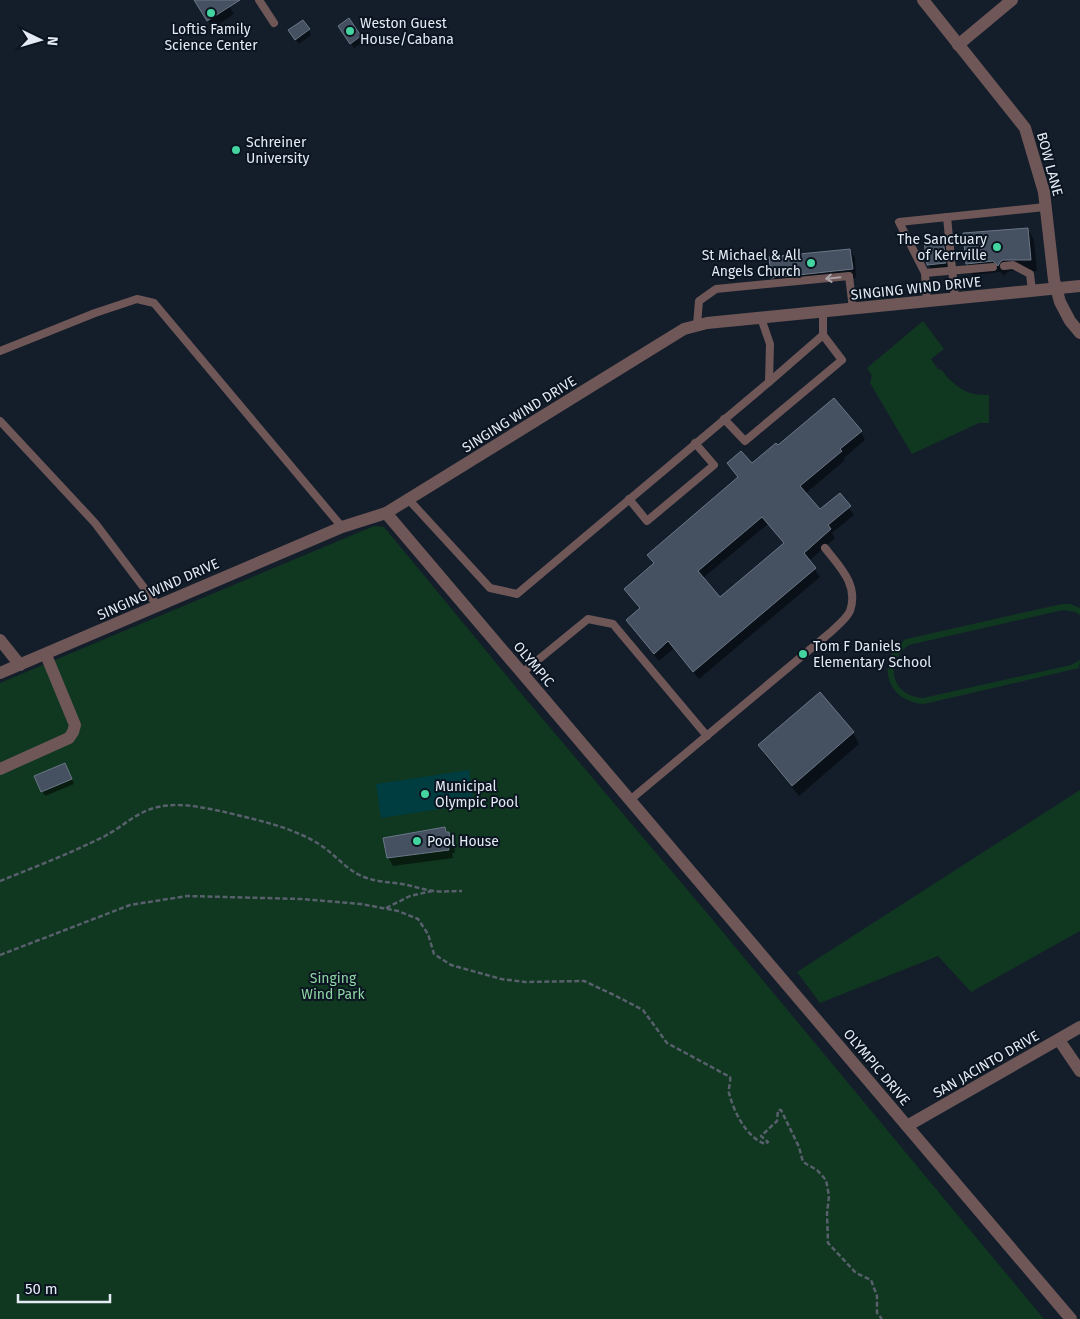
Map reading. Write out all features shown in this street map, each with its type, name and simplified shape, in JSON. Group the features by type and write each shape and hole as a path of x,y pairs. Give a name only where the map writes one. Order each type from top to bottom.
{"street":[{"name":"BOW LANE","path":"923,0 1025,128 1044,192 1056,289 1060,302 1070,321 1080,333"},
{"path":"958,45 1012,0"},
{"name":"SINGING WIND DRIVE","path":"0,673 46,655 342,526 386,513 684,329 707,323 1080,286"},
{"name":"OLYMPIC","path":"386,513 660,835"},
{"path":"0,640 20,665"},
{"path":"0,769 69,738 74,732 75,725 46,655"},
{"name":"OLYMPIC DRIVE","path":"660,835 1071,1319"},
{"name":"SAN JACINTO DRIVE","path":"907,1126 1080,1027"},
{"path":"1058,1040 1080,1072"}],"lane":[{"path":"259,0 274,23"},
{"path":"927,302 925,274 898,222 1046,207"},
{"path":"947,217 955,299"},
{"path":"1004,266 1013,265 1030,274 1032,291"},
{"path":"925,274 993,267"},
{"path":"697,325 699,302 716,289 849,276 853,309"},
{"path":"0,351 94,313 136,300 154,303 342,526"},
{"path":"724,419 745,441 842,360 823,335 823,312"},
{"path":"761,318 770,344 769,382"},
{"path":"409,500 490,588 517,594 823,335"},
{"path":"0,421 95,524 157,605"},
{"path":"629,499 647,522 714,466 695,443"},
{"path":"630,800 832,631 850,612 852,594 849,579 826,548"},
{"path":"522,673 588,619 613,624 706,736"}],"path":[{"path":"0,881 76,850 109,834 135,816 154,808 190,805 282,826 319,844 350,870 363,877 434,891"},
{"path":"386,909 410,896 434,891 462,891"},
{"path":"0,955 130,905 187,896 301,899 361,904 398,911 418,919 428,934 434,954 451,965 525,982 584,981 643,1010 667,1043 730,1077 728,1090 739,1119 757,1141 765,1144 768,1142 761,1136 777,1121 778,1110 781,1110 790,1125 803,1162 817,1170 826,1180 829,1196 828,1243 856,1273 870,1280 877,1296 877,1313 882,1319"}],"green space":[{"path":"923,321 944,349 931,359 938,369 963,390 989,395 989,423 979,423 912,454 870,383 872,376 867,368"},
{"name":"Singing Wind Park","path":"374,526 384,527 1044,1319 0,1319 0,683"},
{"path":"1062,604 1070,604 1080,608 1080,615 1063,610 909,645 901,652 896,661 895,677 898,685 904,691 912,696 923,698 1071,665 1080,660 1079,668 924,704 901,696 893,688 889,679 888,668 890,658 896,648 906,639"},
{"path":"1080,790 1080,931 971,992 938,956 820,1003 797,972"}],"shaded area":[{"name":"Municipal Olympic Pool","path":"469,770 474,804 381,818 376,784"}],"building":[{"name":"Loftis Family Science Center","path":"194,0 240,0 207,21"},
{"name":"Weston Guest House/Cabana","path":"349,18 361,36 350,44 338,26"},
{"path":"303,20 310,29 295,40 288,30"},
{"name":"The Sanctuary of Kerrville","path":"1028,228 1031,260 1003,260 998,266 993,261 966,264 963,233"},
{"path":"943,239 946,263 927,265 924,241"},
{"name":"St Michael & All Angels Church","path":"850,249 853,269 771,278 769,257"},
{"path":"834,398 862,431 840,449 842,451 800,486 820,509 840,493 851,506 828,525 831,529 804,553 816,568 693,672 668,641 654,654 626,620 640,608 624,589 654,563 647,555 738,477 727,463 741,451 752,463 776,443 778,445","holes":["762,517 784,543 720,597 698,571"]},
{"path":"820,692 854,732 792,786 758,745"},
{"path":"65,763 72,779 41,792 34,776"},
{"name":"Pool House","path":"445,827 446,832 449,832 451,845 448,845 449,850 387,858 383,838"}],"place":[{"name":"Loftis Family Science Center","path":"211,13"},
{"name":"Weston Guest House/Cabana","path":"350,31"},
{"name":"Schreiner University","path":"236,150"},
{"name":"The Sanctuary of Kerrville","path":"997,247"},
{"name":"St Michael & All Angels Church","path":"811,263"},
{"name":"Tom F Daniels Elementary School","path":"803,654"},
{"name":"Municipal Olympic Pool","path":"425,794"},
{"name":"Pool House","path":"417,841"}]}
